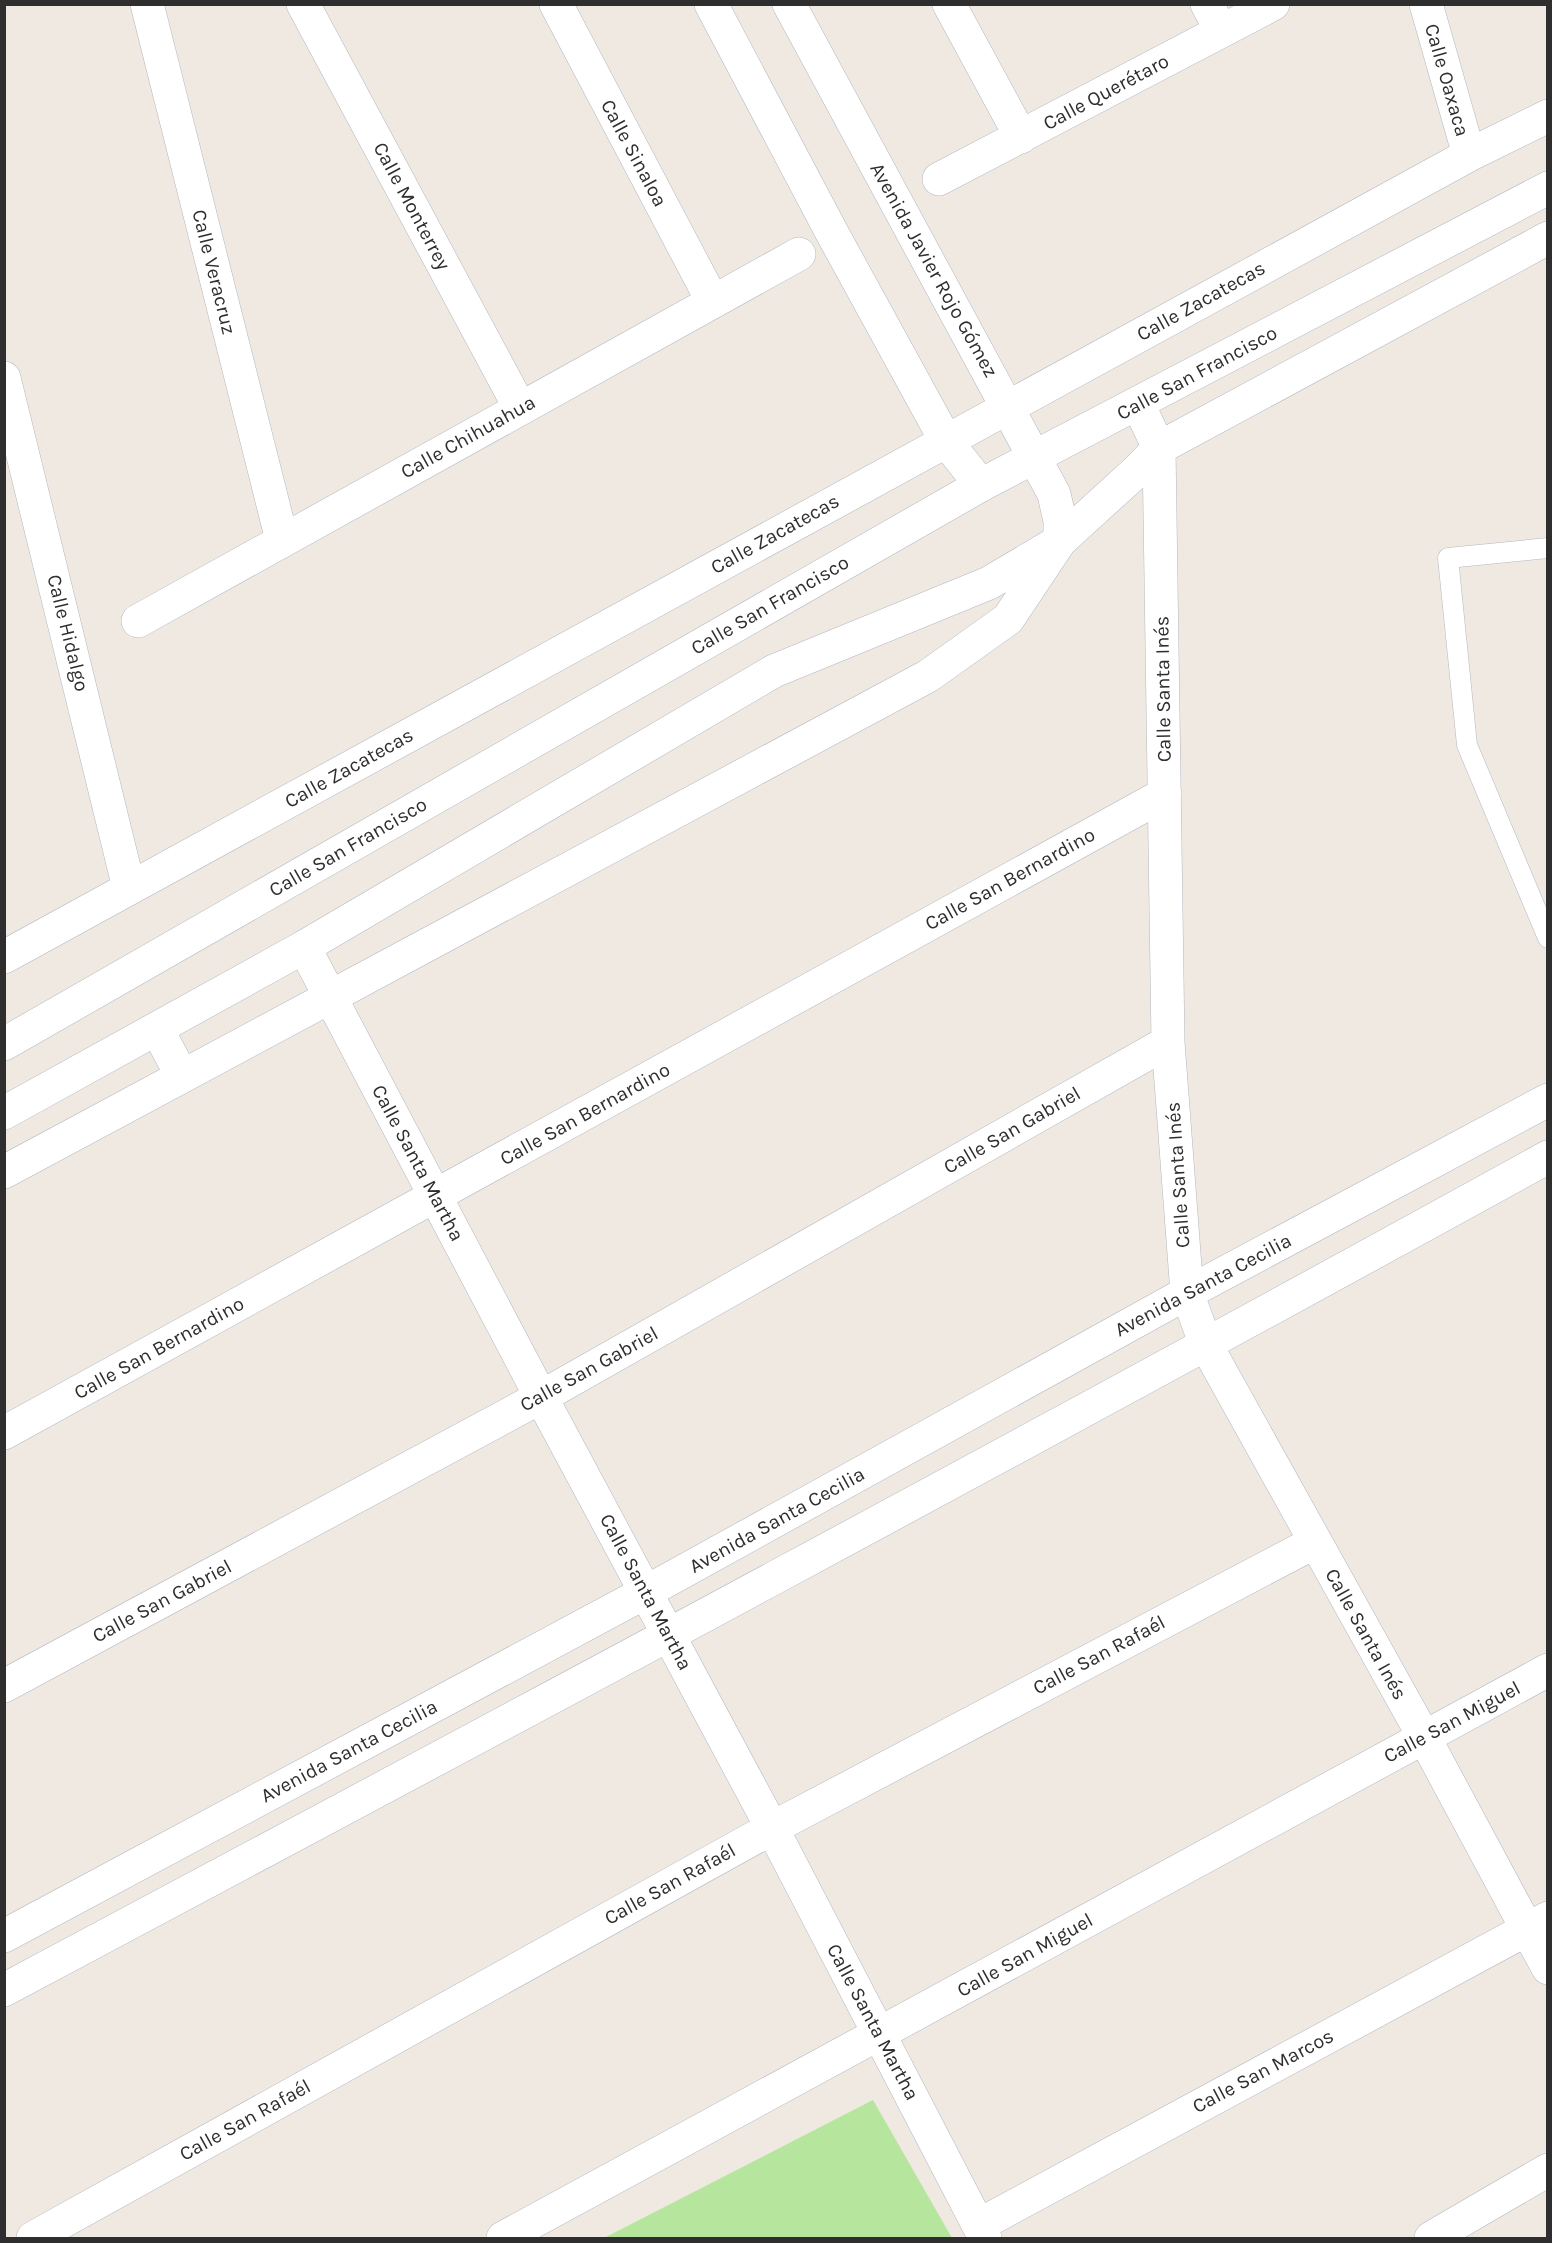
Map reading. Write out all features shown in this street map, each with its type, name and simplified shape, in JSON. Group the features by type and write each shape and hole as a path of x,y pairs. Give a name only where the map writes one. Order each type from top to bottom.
{"street":[{"name":"Calle Veracruz","path":"147,4 282,540"},
{"name":"Calle Monterrey","path":"303,4 520,408"},
{"name":"Calle Sinaloa","path":"556,4 713,302"},
{"path":"711,4 946,441 981,484"},
{"name":"Avenida Javier Rojo Gómez","path":"789,4 1009,407 1054,494 1060,520 1060,541"},
{"path":"949,4 1021,136"},
{"name":"Calle Querétaro","path":"939,179 1021,136 1214,18 1273,4"},
{"name":"Calle Oaxaca","path":"1426,4 1469,155"},
{"name":"Calle Zacatecas","path":"4,957 1469,155 1548,116"},
{"name":"Calle San Francisco","path":"4,1044 981,484 1548,188"},
{"path":"4,1113 304,948 774,671 989,583 1060,541 1159,448 1548,238"},
{"name":"Calle Chihuahua","path":"138,621 799,254"},
{"name":"Calle Hidalgo","path":"4,378 129,888"},
{"name":"Calle Santa Inés","path":"1138,404 1159,448 1168,1042 1187,1293 1206,1345 1314,1542 1424,1737 1537,1923 1548,1968"},
{"path":"4,1172 928,676 1008,619 1060,541"},
{"name":"Calle San Bernardino","path":"4,1433 1165,794"},
{"name":"Calle Santa Martha","path":"304,948 772,1828 982,2232"},
{"path":"157,1029 182,1076"},
{"name":"Calle San Gabriel","path":"4,1686 541,1397 1168,1042"},
{"name":"Avenida Santa Cecilia","path":"4,1936 646,1592 1187,1293 1548,1100"},
{"path":"4,1990 669,1635 1548,1157"},
{"name":"Calle San Rafaél","path":"33,2238 772,1828 1314,1542"},
{"name":"Calle San Miguel","path":"503,2238 879,2036 1548,1670"},
{"name":"Calle San Marcos","path":"982,2232 1537,1923"},
{"path":"1431,2238 1548,2170"}],"lane":[{"path":"1548,548 1448,558 1467,745 1548,938"}],"green space":[{"path":"873,2100 952,2238 604,2238"}]}
